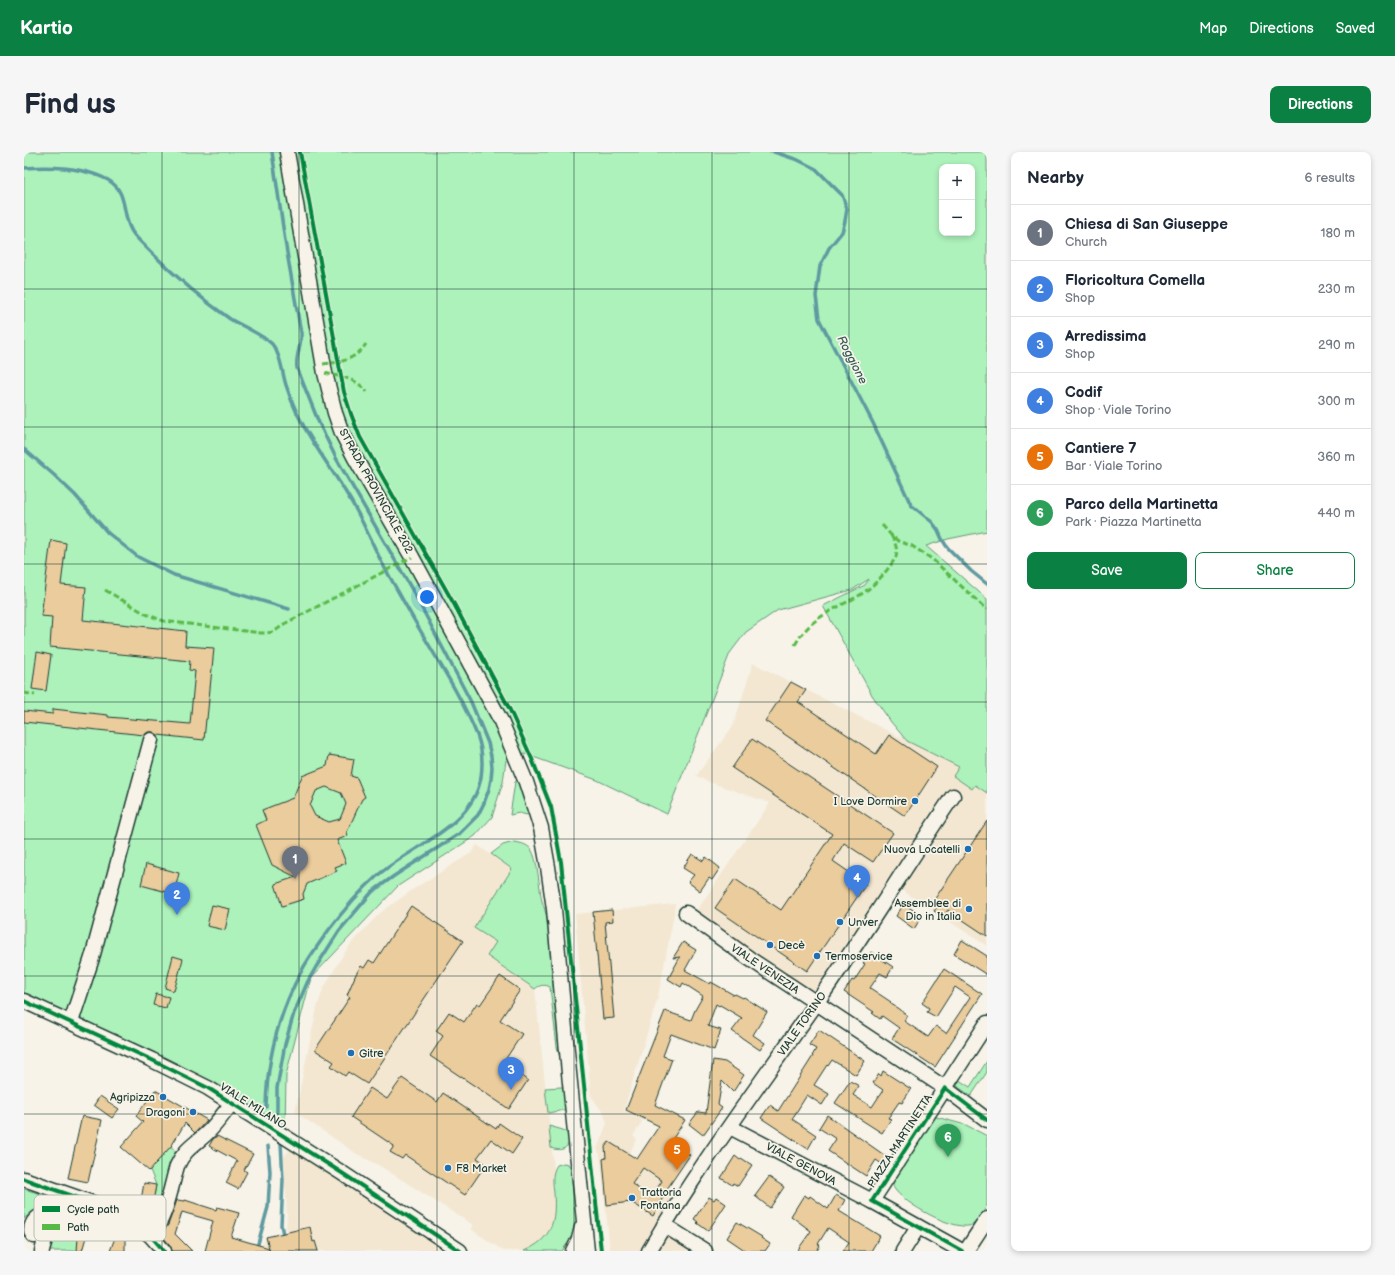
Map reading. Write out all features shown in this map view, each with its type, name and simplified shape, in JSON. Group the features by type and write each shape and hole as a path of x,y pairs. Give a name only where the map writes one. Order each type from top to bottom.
{"street":[{"name":"STRADA PROVINCIALE 202","path":"287,152 325,373 335,413 342,433 412,557 500,719 534,805 545,849 554,909 587,1251"},
{"path":"71,1022 92,958 151,740"},
{"name":"VIALE TORINO","path":"649,1251 664,1225 816,1004 954,796"},
{"name":"VIALE VENEZIA","path":"686,913 750,960 945,1088"},
{"name":"VIALE MILANO","path":"24,1001 177,1072 232,1103 460,1251"},
{"path":"945,1088 987,1023"},
{"name":"PIAZZA MARTINETTA","path":"962,1251 872,1201 945,1088 987,1120"},
{"path":"166,1203 180,1159 184,1152 212,1128 232,1103"},
{"name":"VIALE GENOVA","path":"730,1127 872,1201"},
{"path":"24,1179 70,1195"},
{"path":"573,1251 580,1233 584,1213"},
{"path":"966,1251 987,1219"},
{"path":"664,1225 705,1251"},
{"path":"903,1251 918,1227"},
{"path":"42,1251 44,1241"},
{"path":"155,1241 164,1251"}],"shaded area":[{"path":"753,663 959,767 953,776 972,789 975,785 987,793 987,946 892,884 816,1001 693,916 770,803 696,776 733,726"},
{"path":"477,845 512,869 474,928 496,942 487,956 535,989 554,1169 552,1179 555,1209 552,1225 544,1239 533,1247 524,1251 504,1251 472,1230 473,1225 380,1166 357,1154 295,1112 317,1008 323,989 343,955 354,940 380,913 415,888 471,853"},
{"path":"675,904 658,997 624,1110 643,1120 633,1136 637,1139 627,1157 682,1195 648,1251 610,1251 600,1155 597,1149 607,1123 604,1114 591,1096 575,914"},
{"path":"294,1144 457,1251 261,1251 266,1237 286,1233 287,1216 284,1157"},
{"path":"665,1226 703,1251 650,1251"}],"green space":[{"path":"24,152 987,152 987,531 948,539 926,546 987,599 987,793 975,785 972,789 953,776 959,767 907,741 891,722 872,695 823,606 865,585 869,579 852,590 778,610 746,632 730,653 667,814 597,780 525,754 506,760 503,782 492,817 475,836 398,886 311,978 286,1075 285,1131 24,995"},
{"path":"519,780 529,813 527,815 519,813 510,815 515,782"},
{"path":"514,842 523,844 531,849 537,866 542,901 547,919 560,1058 557,1047 550,987 542,985 535,989 487,956 496,942 474,928 512,869 491,854 503,845"},
{"path":"987,1061 987,1072 971,1096 958,1087 957,1084 959,1080 970,1087"},
{"path":"563,1087 566,1108 564,1110 548,1113 545,1088"},
{"path":"936,1117 966,1125 987,1136 987,1204 982,1215 974,1224 967,1226 956,1225 944,1221 907,1201 893,1187 894,1179 933,1119"},
{"path":"549,1126 563,1130 567,1133 569,1142 566,1147 559,1150 551,1148"},
{"path":"171,1146 175,1151 175,1155 163,1195 154,1195 156,1185 150,1170"},
{"path":"564,1163 568,1164 572,1170 577,1214 577,1223 570,1246 567,1244 562,1251 524,1251 541,1241 550,1228 554,1213 554,1172 557,1165"},
{"path":"24,1189 45,1195 34,1195 34,1214 27,1216 24,1219"},
{"path":"53,1241 78,1241 78,1251 50,1251"}],"building":[{"path":"51,540 66,543 61,585 86,587 83,620 186,631 185,646 214,648 204,740 158,735 153,732 148,732 144,735 24,722 24,711 53,714 53,709 108,715 108,717 190,724 195,671 189,670 190,661 50,647 52,617 41,616"},
{"path":"37,652 51,655 46,691 32,689"},
{"path":"791,682 806,690 798,702 876,754 889,735 937,767 905,816 765,721"},
{"path":"752,739 893,833 873,862 844,843 833,861 866,884 807,971 715,908 735,879 781,910 832,834 732,768"},
{"path":"329,755 354,759 351,776 357,778 365,797 362,799 347,832 348,836 337,840 346,863 335,867 337,871 307,884 303,894 304,899 282,906 275,884 296,877 272,865 256,825 266,820 262,810 293,798 302,776 327,766","holes":["326,787 341,793 346,804 340,819 329,822 315,816 310,806 316,791"]},
{"path":"987,821 987,936 948,910 943,917 934,911 939,904 934,900"},
{"path":"692,854 703,861 706,857 720,868 712,880 709,878 700,891 688,882 694,875 683,868"},
{"path":"146,864 179,873 174,894 141,885"},
{"path":"904,904 922,916 914,929 896,916"},
{"path":"212,905 230,909 225,930 207,926"},
{"path":"411,906 463,941 367,1084 348,1072 345,1076 331,1066 334,1062 315,1050 350,997 347,995 361,966 364,968 369,960 374,963"},
{"path":"612,910 613,921 605,922 614,1018 603,1019 593,912"},
{"path":"962,940 987,956 987,975 954,954"},
{"path":"683,942 696,950 685,970 734,995 744,997 767,1012 753,1035 765,1043 760,1050 732,1031 742,1018 716,1004 708,1026 721,1030 714,1050 671,1034 663,1056 672,1059 655,1105 685,1120 670,1143 690,1155 669,1186 653,1216 631,1202 607,1205 603,1159 606,1158 605,1147 609,1142 637,1159 659,1126 626,1110 665,1011 691,1020 703,996 683,983 681,987 668,979 680,957 673,958","holes":["643,1168 662,1181 651,1197 632,1184"]},
{"path":"871,952 893,967 887,977 880,973 870,988 907,1015 904,1021 928,1037 936,1026 946,1033 970,997 955,987 936,1017 927,1012 929,1008 922,1003 944,969 982,994 935,1067 892,1039 899,1028 882,1016 880,1019 872,1013 874,1012 844,992 852,980 854,981 865,964 863,963"},
{"path":"173,956 183,959 174,991 165,988"},
{"path":"500,976 520,990 500,1020 522,1034 503,1063 528,1080 509,1109 430,1056 443,1036 436,1031 449,1012 464,1022 477,1003 480,1005"},
{"path":"156,994 169,997 166,1008 153,1005"},
{"path":"819,1030 865,1061 856,1075 832,1060 814,1085 829,1094 822,1105 807,1095 792,1119 816,1135 808,1149 761,1118 770,1105 778,1111 813,1056 816,1049 809,1045"},
{"path":"713,1060 725,1062 744,1075 733,1092 722,1081 718,1105 722,1108 703,1135 689,1124 698,1112 706,1113"},
{"path":"883,1071 911,1089 902,1103 899,1102 888,1118 891,1119 882,1133 835,1103 850,1081 859,1086 853,1095 872,1107 883,1090 873,1083 879,1074 881,1076"},
{"path":"402,1078 437,1102 443,1093 496,1129 499,1123 522,1139 512,1154 491,1139 477,1158 486,1164 465,1195 405,1155 402,1159 390,1152 394,1146 351,1117 370,1088 387,1099"},
{"path":"155,1090 207,1120 195,1133 185,1123 172,1145 149,1171 121,1147 143,1122 136,1116"},
{"path":"100,1096 119,1109 112,1118 94,1105"},
{"path":"827,1115 887,1157 882,1164 876,1160 866,1176 828,1151 836,1139 819,1128"},
{"path":"82,1116 102,1120 88,1182 68,1178"},
{"path":"217,1136 253,1154 244,1170 247,1172 238,1189 226,1183 237,1161 209,1146 213,1139"},
{"path":"735,1156 752,1165 738,1186 733,1183 732,1185 721,1178"},
{"path":"769,1177 784,1187 770,1208 755,1196"},
{"path":"144,1183 156,1185 154,1195 142,1195"},
{"path":"804,1195 809,1198 810,1196 828,1209 836,1195 845,1200 839,1211 880,1236 871,1251 843,1251 849,1242 828,1228 818,1244 820,1245 817,1251 797,1251 811,1231 791,1216"},
{"path":"709,1197 714,1200 716,1197 726,1204 708,1231 694,1219"},
{"path":"177,1200 185,1200 216,1210 217,1207 239,1213 231,1237 269,1248 266,1237 310,1227 313,1242 315,1241 318,1251 270,1251 269,1249 269,1251 205,1251 213,1221 182,1212 175,1234 192,1251 172,1251 170,1245 166,1241 166,1228"},
{"path":"737,1222 762,1237 761,1238 770,1244 765,1251 746,1251 727,1238"},
{"path":"78,1241 85,1241 82,1251 77,1251"},
{"path":"114,1241 125,1241 125,1251 110,1251"}],"waterway":[{"path":"272,152 285,241 301,333 297,368 319,423 336,458 414,593 471,702 488,743 492,768 489,789 478,815 459,834 372,892 339,931 316,967 294,1013 285,1044 277,1088 277,1113"},
{"name":"Roggione","path":"774,152 798,160 816,169 842,195 847,209 842,232 829,248 820,266 816,296 819,319 873,423 911,505 932,522 947,547 971,571 987,584"},
{"path":"24,168 67,168 89,172 108,180 115,185 120,192 128,223 137,238 205,301 230,319 263,337 272,344 281,364 288,392 308,434 345,490 355,508 382,563 462,703 480,745 482,761 481,777 476,794 466,809 454,822 439,834 391,865 370,882 351,902 304,966 286,1004 276,1037 269,1072 266,1107"},
{"path":"24,449 75,495 108,533 138,557 174,575 289,609"},
{"path":"281,1143 283,1180 281,1225 283,1234"},
{"path":"256,1251 268,1207 270,1172 268,1146"}],"marked path":[{"path":"323,364 353,357 366,344"},
{"path":"325,373 353,381 363,387 367,392"},
{"path":"882,525 898,541 912,546 932,559 987,610"},
{"path":"795,645 801,635 815,621 860,595 875,583 884,573 897,554 895,543 891,535"},
{"path":"105,590 146,614 164,621 268,633 274,632 284,624 412,557"},
{"path":"24,693 35,695"}],"cycle path":[{"path":"300,152 344,392 351,414 360,437 454,604 509,708 532,759 551,807 561,862 601,1251"},
{"path":"24,1001 152,1060 208,1088 342,1173 460,1251"},
{"path":"962,1251 872,1201 945,1088 987,1120"},
{"path":"24,1179 70,1195"},
{"path":"155,1241 164,1251"}],"place":[{"name":"I Love Dormire","path":"915,801"},
{"name":"Nuova Locatelli","path":"968,849"},
{"name":"Chiesa di San Giuseppe","path":"295,879"},
{"name":"Codif","path":"857,898"},
{"name":"Assemblee di Dio in Italia","path":"969,909"},
{"name":"Floricoltura Comella","path":"177,915"},
{"name":"Unver","path":"840,922"},
{"name":"Decè","path":"770,945"},
{"name":"Termoservice","path":"817,956"},
{"name":"Gitre","path":"351,1053"},
{"name":"Arredissima","path":"511,1090"},
{"name":"Agripizza","path":"163,1097"},
{"name":"Dragoni","path":"193,1112"},
{"name":"Parco della Martinetta","path":"948,1157"},
{"name":"F8 Market","path":"448,1168"},
{"name":"Cantiere 7","path":"677,1170"},
{"name":"Trattoria Fontana","path":"632,1198"}]}
